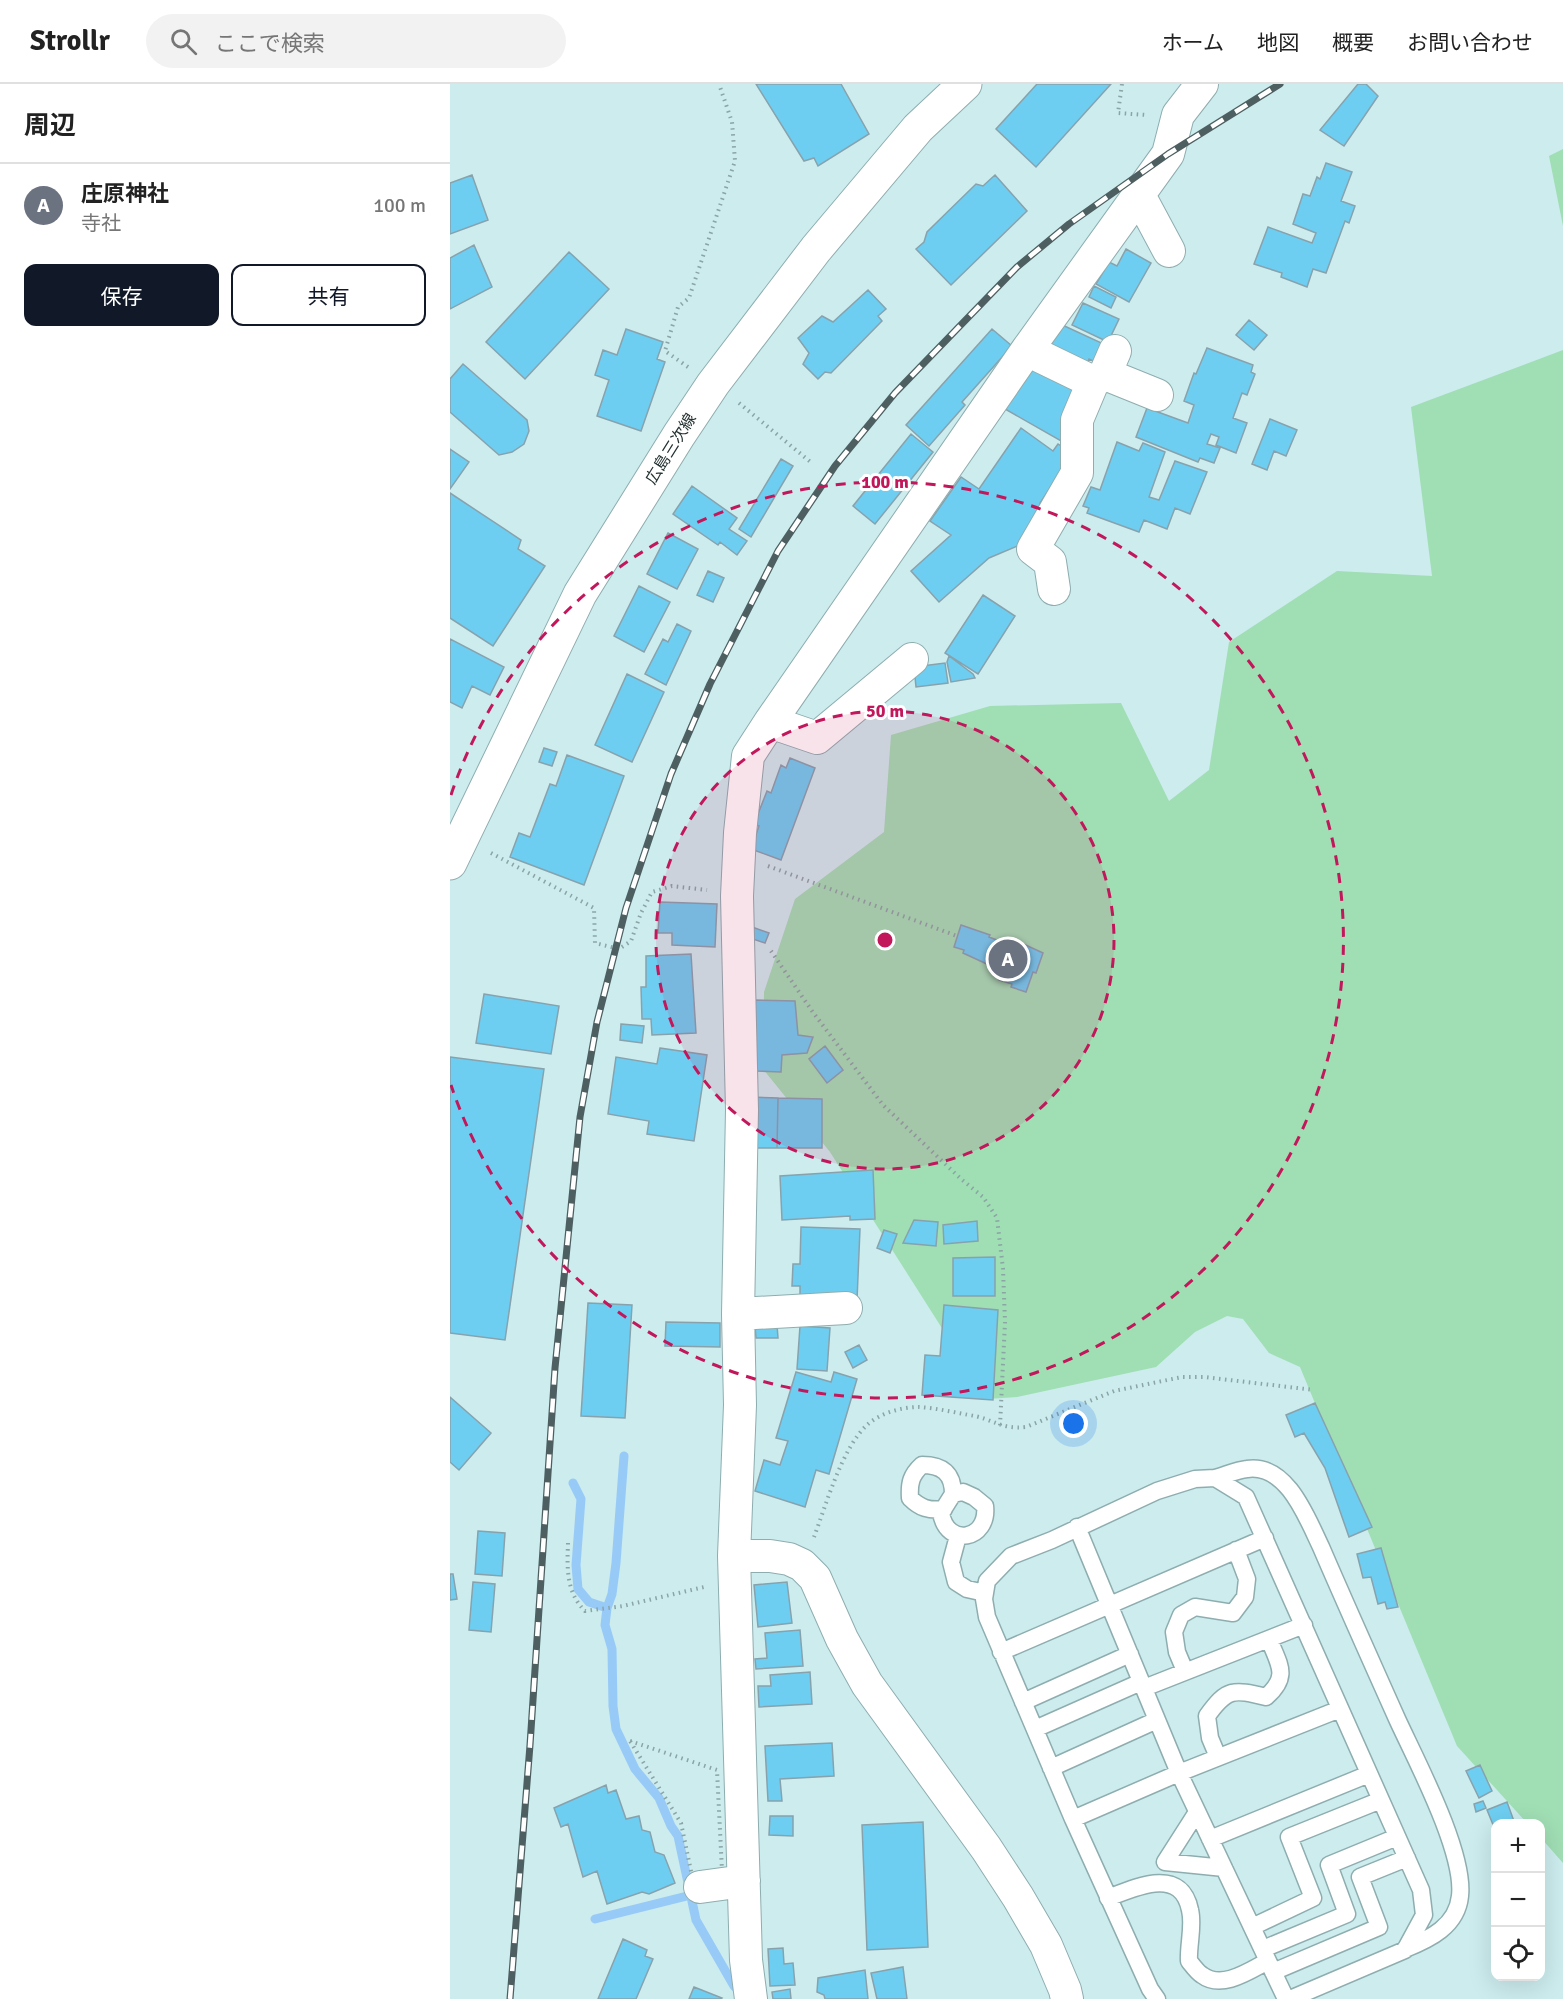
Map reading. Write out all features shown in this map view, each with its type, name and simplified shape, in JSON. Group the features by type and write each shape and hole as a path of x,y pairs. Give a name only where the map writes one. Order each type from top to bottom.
{"main road":[{"name":"広島三次線","path":"450,863 467,835 474,811 580,594 684,427 713,384 816,249 918,128 965,84"}],"street":[{"path":"752,1999 746,1960 735,1568 740,1405 738,1314 742,1110 737,896 748,756 1028,350 1168,154 1178,115 1202,84"},
{"path":"1139,195 1169,251"},
{"path":"1028,350 1105,369 1157,395"},
{"path":"1054,589 1050,562 1033,549 1077,473 1077,420 1105,369"},
{"path":"770,722 817,738 912,659"},
{"path":"738,1314 846,1308"},
{"path":"735,1568 770,1556 789,1559 802,1565 816,1578 838,1631 867,1683 986,1848 1018,1897 1046,1946 1067,1999"},
{"path":"699,1887 744,1881"}],"lane":[{"path":"944,1509 931,1510 917,1505 910,1498 909,1484 913,1473 922,1465 932,1465 945,1470 951,1479 953,1494 942,1513 943,1521 948,1530 958,1536 970,1535 981,1528 987,1517 986,1506 963,1492 953,1494"},
{"path":"1077,1527 1179,1773 1288,1999 1405,1950 1443,1930 1454,1914 1461,1897 1460,1878 1455,1853 1428,1786 1321,1546 1304,1510 1288,1485 1268,1471 1249,1468 1215,1478 1195,1479 1157,1491 1011,1556 987,1581 984,1599 987,1617 1073,1820 1150,1989 1157,1999"},
{"path":"1215,1478 1246,1497 1422,1890 1424,1915 1405,1950"},
{"path":"958,1536 951,1562 956,1582 967,1589 985,1593"},
{"path":"1002,1652 1265,1538"},
{"path":"1185,1671 1177,1652 1174,1632 1181,1615 1195,1607 1233,1613 1245,1597 1246,1579 1236,1550"},
{"path":"1035,1729 1143,1685 1304,1625"},
{"path":"1218,1757 1210,1738 1208,1716 1221,1697 1232,1693 1247,1692 1266,1697 1277,1687 1282,1671 1269,1639"},
{"path":"1023,1702 1130,1654"},
{"path":"1073,1820 1179,1773 1340,1709"},
{"path":"1051,1767 1157,1720"},
{"path":"1210,1839 1369,1774"},
{"path":"1252,1927 1313,1898 1289,1837 1381,1800"},
{"path":"1197,1812 1165,1862 1224,1868"},
{"path":"1108,1898 1140,1885 1164,1881 1181,1891 1190,1909 1189,1961 1202,1975 1214,1981 1232,1979 1268,1961 1347,1914 1329,1864 1397,1837"},
{"path":"1268,1961 1379,1927 1360,1877 1407,1858"}],"path":[{"path":"696,373 665,351 678,307 688,298 735,161 732,122 719,84"},
{"path":"1122,84 1118,113 1178,115"},
{"path":"731,396 813,464"},
{"path":"467,835 594,908 595,943 619,949 631,941 641,913 652,892 672,886 698,888 737,896"},
{"path":"739,855 957,936"},
{"path":"738,945 771,951 812,1011 884,1105 983,1197 997,1218 1003,1269 1005,1322 1000,1426"},
{"path":"802,1565 843,1462 855,1439 868,1424 896,1410 919,1407 977,1416 1011,1428 1026,1427 1114,1391 1182,1377 1204,1377 1314,1390"},
{"path":"568,1542 569,1585 585,1611 623,1606 735,1568"},
{"path":"630,1740 717,1770 722,1871 692,1876 681,1822 630,1740"}],"green space":[{"path":"1563,149 1563,226 1549,156"},
{"path":"1563,350 1563,1863 1545,1843 1545,1819 1523,1819 1457,1746 1300,1367 1269,1353 1243,1319 1227,1316 1195,1332 1156,1367 1017,1397 987,1399 830,1152 763,1069 764,992 795,899 884,832 891,735 990,706 1121,703 1169,801 1209,770 1229,642 1337,571 1432,576 1411,407"}],"building":[{"path":"756,84 841,84 869,134 818,166 814,158 804,161"},
{"path":"1037,84 1111,84 1036,167 996,129"},
{"path":"1358,84 1366,84 1378,96 1344,146 1320,130"},
{"path":"1326,163 1352,172 1341,201 1355,206 1349,223 1345,221 1326,273 1313,269 1307,287 1281,277 1282,273 1254,264 1268,227 1312,243 1316,233 1293,224 1303,194 1310,196 1317,177 1320,179"},
{"path":"472,175 488,220 450,234 450,183"},
{"path":"995,175 1027,211 951,285 916,249 924,242 927,232 976,184 983,186"},
{"path":"474,245 492,287 450,309 450,258"},
{"path":"1126,249 1151,263 1129,302 1096,284 1109,262 1117,266"},
{"path":"569,252 609,289 525,379 486,342"},
{"path":"1094,286 1116,297 1111,308 1089,297"},
{"path":"868,290 886,309 878,316 882,321 831,373 825,372 818,379 803,364 809,353 798,338 822,316 833,322"},
{"path":"1083,303 1119,319 1108,342 1072,325"},
{"path":"1249,320 1267,335 1254,350 1236,335"},
{"path":"1058,323 1108,346 1100,364 1089,359 1085,369 1045,352"},
{"path":"626,329 663,342 657,359 665,362 641,431 597,416 609,380 595,375 603,350 617,355"},
{"path":"992,329 1012,346 962,402 965,405 929,446 906,425"},
{"path":"1207,348 1253,365 1251,372 1255,374 1247,395 1242,393 1233,418 1247,423 1236,453 1216,445 1219,437 1211,434 1207,444 1220,448 1214,463 1200,458 1198,462 1136,437 1147,408 1188,423 1194,405 1184,401 1194,373 1196,374"},
{"path":"463,364 527,420 529,431 524,444 512,452 499,455 450,412 450,379"},
{"path":"1031,366 1077,386 1070,446 1005,409"},
{"path":"1270,419 1297,430 1286,456 1274,451 1267,470 1252,464"},
{"path":"1021,428 1053,451 1058,444 1073,454 1040,503 1047,508 1022,544 989,558 939,602 911,571 951,535 930,521 961,477 979,489"},
{"path":"911,434 933,452 875,524 853,506"},
{"path":"1117,442 1139,451 1143,443 1165,452 1149,497 1159,500 1175,461 1207,472 1190,514 1175,508 1167,529 1144,520 1139,532 1087,513 1089,508 1083,506 1091,487 1100,490"},
{"path":"450,449 469,462 450,489"},
{"path":"781,459 793,466 751,537 739,529"},
{"path":"692,486 737,518 729,529 747,541 737,555 720,542 718,545 673,514"},
{"path":"450,493 521,540 518,549 545,566 493,646 450,618"},
{"path":"668,533 698,549 677,589 647,574"},
{"path":"708,571 724,578 713,602 697,595"},
{"path":"639,586 670,602 644,652 614,636"},
{"path":"983,595 1015,616 978,674 945,653"},
{"path":"677,624 691,631 666,685 645,674 663,639 668,642"},
{"path":"450,639 504,667 490,695 472,686 462,708 450,702"},
{"path":"949,656 975,678 951,682 947,662"},
{"path":"945,663 948,683 916,687 914,667"},
{"path":"627,674 664,692 632,762 595,745"},
{"path":"544,748 557,752 552,766 539,762"},
{"path":"567,755 624,776 584,885 510,857 519,833 530,837 550,784 556,786"},
{"path":"790,758 815,768 781,860 751,849 759,826 754,824 767,791 771,793 781,765 786,768"},
{"path":"660,902 717,904 715,947 672,945 672,933 658,933"},
{"path":"961,925 1015,947 1017,941 1043,953 1026,992 999,980 1002,971 954,947"},
{"path":"752,927 769,933 765,943 750,938"},
{"path":"691,954 696,1033 652,1035 651,1019 642,1019 641,987 646,987 646,956"},
{"path":"484,994 559,1006 551,1054 476,1043"},
{"path":"754,1000 795,1001 798,1035 813,1037 807,1053 782,1055 781,1072 757,1071"},
{"path":"621,1024 644,1026 642,1043 620,1040"},
{"path":"825,1046 843,1070 827,1083 809,1059"},
{"path":"660,1048 707,1055 694,1141 647,1134 649,1121 608,1114 616,1057 657,1064"},
{"path":"450,1057 544,1069 505,1340 450,1333"},
{"path":"749,1097 778,1098 777,1148 749,1148"},
{"path":"778,1098 822,1099 822,1148 777,1148"},
{"path":"873,1170 875,1219 850,1220 850,1216 782,1220 780,1176"},
{"path":"914,1220 938,1222 936,1246 903,1243"},
{"path":"977,1221 978,1241 944,1244 943,1225"},
{"path":"801,1227 860,1229 857,1300 800,1299 800,1286 792,1286 793,1264 800,1264"},
{"path":"884,1230 897,1234 890,1253 877,1248"},
{"path":"995,1257 995,1296 953,1296 953,1258"},
{"path":"588,1303 632,1305 625,1418 581,1416"},
{"path":"944,1305 998,1310 993,1400 922,1395 925,1355 940,1356"},
{"path":"666,1322 720,1323 720,1347 665,1346"},
{"path":"777,1325 778,1338 756,1338 755,1326"},
{"path":"800,1326 830,1328 827,1371 797,1369"},
{"path":"859,1345 867,1360 853,1368 845,1352"},
{"path":"796,1372 831,1382 834,1372 857,1379 829,1474 816,1470 805,1507 755,1491 764,1460 780,1465 788,1441 776,1438"},
{"path":"450,1397 491,1433 459,1470 450,1462"},
{"path":"1315,1403 1372,1527 1349,1537 1325,1468 1304,1433 1295,1437 1286,1415"},
{"path":"478,1531 505,1533 502,1576 475,1574"},
{"path":"1381,1548 1398,1607 1387,1609 1385,1602 1378,1604 1371,1577 1363,1578 1357,1554"},
{"path":"450,1574 453,1574 457,1599 450,1600"},
{"path":"473,1582 495,1584 491,1632 469,1630"},
{"path":"787,1582 792,1623 758,1627 754,1585"},
{"path":"800,1630 803,1666 756,1669 755,1659 767,1658 765,1633"},
{"path":"810,1672 812,1704 759,1707 758,1686 771,1686 770,1675"},
{"path":"832,1743 834,1776 780,1779 782,1801 768,1801 765,1746"},
{"path":"1480,1765 1492,1791 1479,1798 1466,1771"},
{"path":"606,1785 608,1793 616,1790 626,1819 639,1816 642,1830 650,1832 655,1852 664,1855 675,1883 649,1894 642,1892 607,1904 597,1871 583,1877 568,1824 561,1827 554,1808"},
{"path":"1483,1801 1486,1808 1476,1812 1474,1804"},
{"path":"1507,1802 1513,1819 1491,1820 1487,1810"},
{"path":"770,1816 793,1816 793,1836 769,1835"},
{"path":"923,1822 928,1947 867,1950 862,1825"},
{"path":"623,1939 647,1950 645,1956 653,1959 636,1999 598,1999"},
{"path":"783,1948 784,1964 793,1963 795,1985 770,1986 768,1949"},
{"path":"903,1967 907,1999 877,1999 871,1973"},
{"path":"865,1970 868,1999 825,1999 824,1995 817,1992 818,1978"},
{"path":"694,1987 722,1998 689,1999"},
{"path":"790,1989 791,1999 773,1999 772,1992"}],"waterway":[{"path":"624,1456 616,1563 605,1625 612,1649 613,1706 616,1729 635,1769 659,1798 678,1836 696,1920 734,1986 742,1993"},
{"path":"573,1483 581,1499 576,1565 578,1589 589,1602 607,1608"},
{"path":"595,1919 691,1895"}],"railway":[{"path":"510,1999 530,1745 555,1368 580,1117 597,1022 626,908 671,774 710,684 778,551 835,466 895,393 1017,267 1069,224 1168,154 1280,84"}],"place":[{"name":"庄原神社","path":"1008,959"}]}
